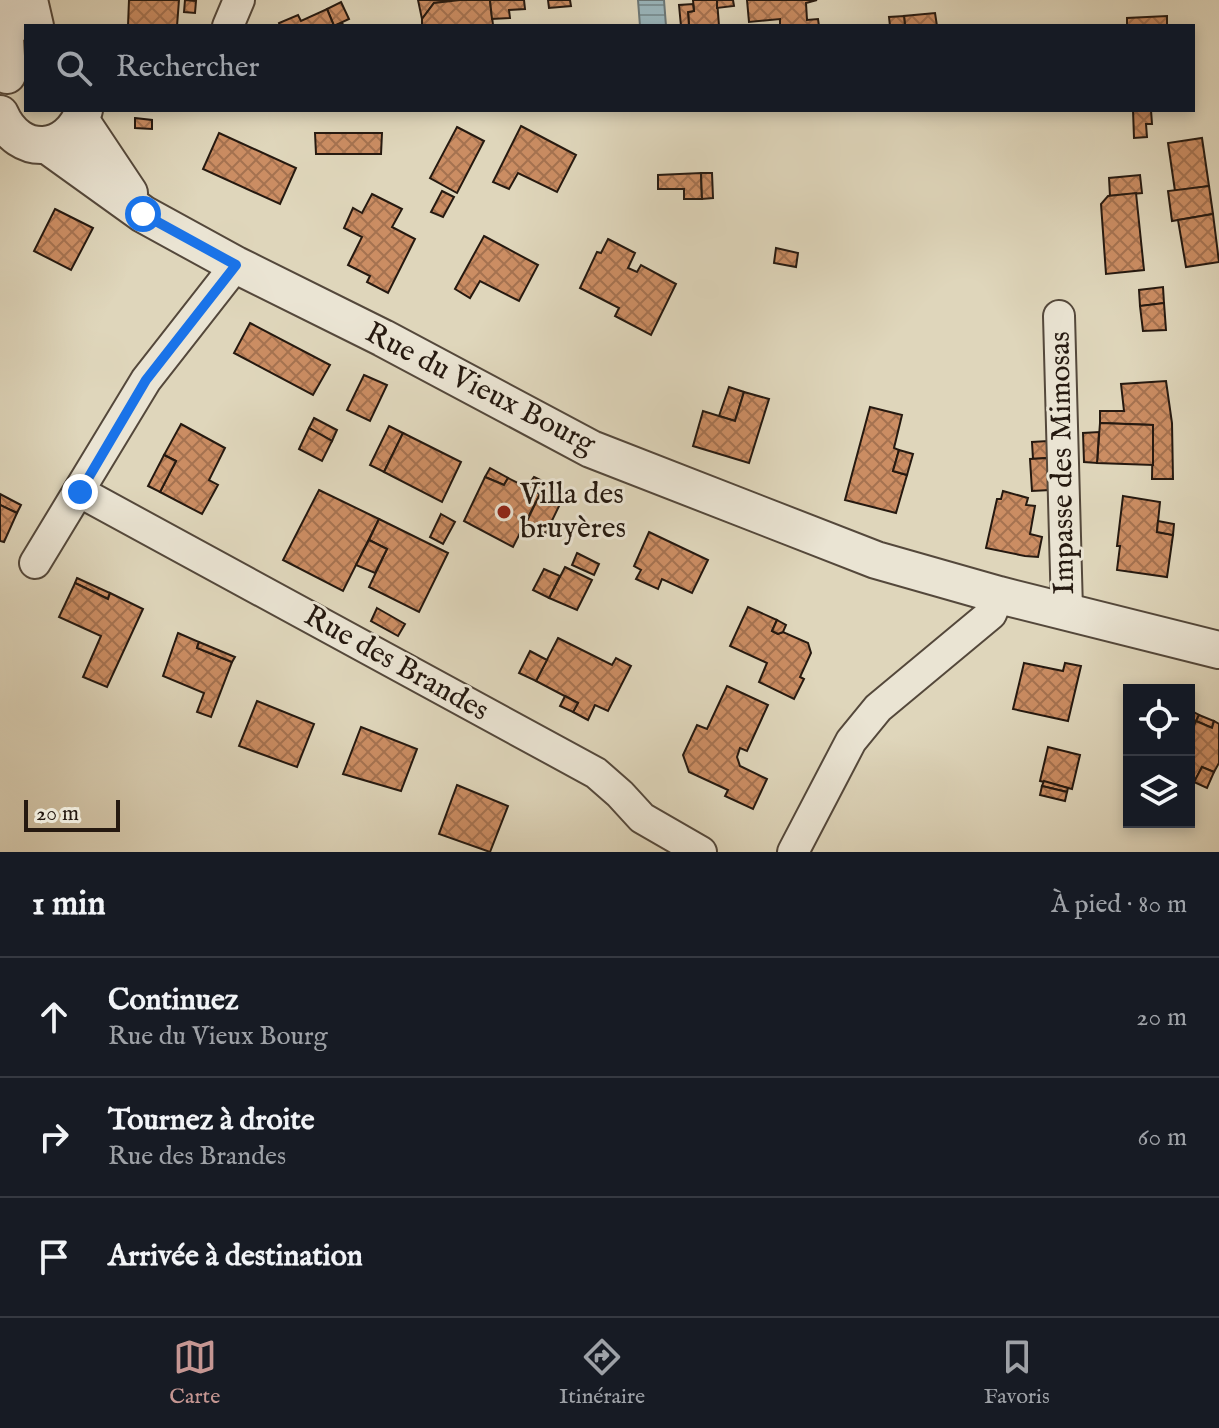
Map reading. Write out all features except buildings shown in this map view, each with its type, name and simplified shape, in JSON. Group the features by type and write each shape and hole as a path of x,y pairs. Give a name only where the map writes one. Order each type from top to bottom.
{"street":[{"path":"3,0 11,76"},
{"path":"29,0 35,24"},
{"path":"229,24 239,0"},
{"path":"47,145 67,137 82,116 143,214"},
{"name":"Rue du Vieux Bourg","path":"3,126 27,142 47,145 143,214 591,449 876,560 999,595 1219,650"},
{"path":"35,563 146,380 236,265"},
{"name":"Impasse des Mimosas","path":"1059,316 1067,610"},
{"name":"Rue des Brandes","path":"80,492 596,773 642,818 701,852"},
{"path":"793,852 851,741 878,708 991,614 999,595"}],"water":[{"path":"638,0 664,0 666,24 640,24"}],"place":[{"name":"Villa des bruyères","path":"504,512"}],"route":[{"path":"80,492 146,380 236,265 143,214"}]}
